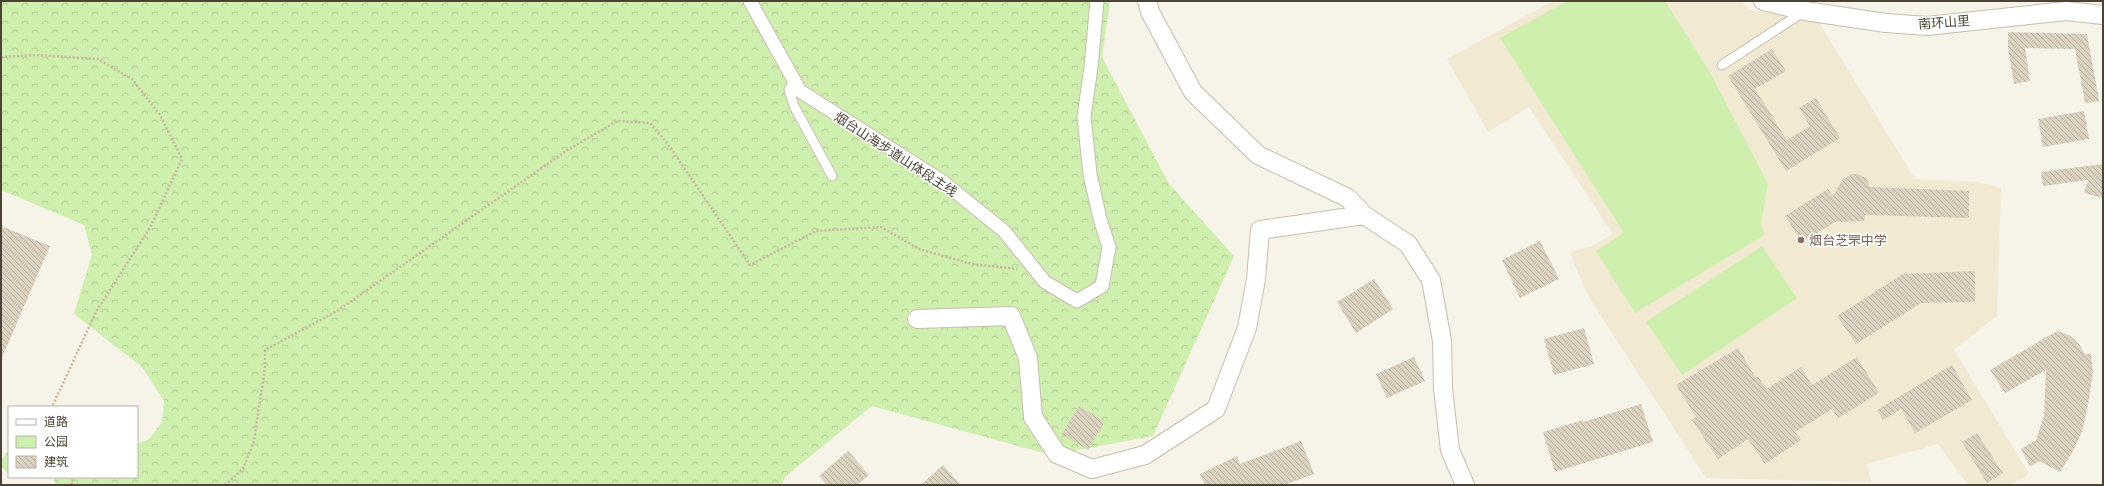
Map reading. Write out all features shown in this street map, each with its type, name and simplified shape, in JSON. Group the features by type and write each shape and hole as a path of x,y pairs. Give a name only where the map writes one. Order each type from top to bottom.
{"street":[{"name":"烟台山海步道山体段主线","path":"750,1 800,91 942,181 1004,231 1045,282 1077,301 1102,286 1109,248 1100,219 1090,174 1084,117 1091,67 1097,1"},
{"path":"1147,1 1150,12 1193,92 1258,155 1348,198 1364,215 1408,244 1430,280 1442,341 1443,389 1450,450 1465,485"},
{"name":"南环山里","path":"1763,1 1805,11 1886,23 1927,26 2066,11 2103,14"},
{"path":"917,319 1011,316 1028,358 1033,417 1057,454 1092,469 1145,456 1216,409 1247,328 1256,279 1260,230 1364,215"}],"lane":[{"path":"1722,65 1805,11"},
{"path":"794,79 789,90 794,106 832,176"}],"path":[{"path":"1,57 36,55 98,59 132,79 160,115 182,159 152,226 96,312 52,406"},
{"path":"225,485 243,469 254,441 265,367 265,350 337,311 566,151 617,121 650,123 670,147 750,265 816,231 881,227 919,249 972,264 1036,271"}],"shaded area":[{"name":"烟台芝罘中学","path":"1553,1 1742,1 1749,10 1817,19 1915,179 1978,182 2001,188 1997,316 1954,350 2029,474 2010,485 1968,485 1938,444 1867,464 1871,482 1706,478 1588,296 1570,253 1591,246 1613,234 1529,107 1488,132 1447,59"}],"green space":[{"path":"1,1 1110,1 1102,57 1169,184 1234,256 1153,436 1051,455 872,406 786,476 781,485 56,485 53,478 138,478 138,444 149,439 162,422 164,401 142,367 74,314 92,254 84,225 1,190"},
{"path":"1567,1 1665,1 1711,74 1768,184 1761,224 1765,235 1635,313 1596,251 1624,233 1500,38"},
{"path":"1762,246 1797,298 1682,375 1646,322"},
{"path":"8,450 8,473 1,466 1,461"}],"building":[{"path":"2008,32 2087,34 2099,101 2085,103 2075,49 2025,48 2030,81 2014,84 2008,48"},
{"path":"1772,49 1786,71 1755,89 1787,140 1810,126 1799,108 1816,98 1840,138 1786,171 1728,76"},
{"path":"2084,111 2089,139 2043,147 2038,119"},
{"path":"2103,164 2103,198 2084,193 2088,180 2043,186 2041,172"},
{"path":"1852,174 1858,174 1867,179 1870,187 1969,191 1969,218 1865,215 1864,221 1835,222 1802,242 1785,216 1828,189 1833,196 1842,180"},
{"path":"1,226 50,246 1,360"},
{"path":"1540,241 1559,279 1520,298 1502,260"},
{"path":"1975,271 1975,302 1921,303 1856,344 1837,316 1903,274"},
{"path":"1374,279 1393,309 1356,333 1337,302"},
{"path":"1584,328 1594,364 1554,375 1544,339"},
{"path":"2057,331 2069,335 2079,344 2085,354 2091,354 2093,372 2082,432 2072,453 2060,472 2039,461 2030,466 2021,449 2036,440 2044,416 2046,370 2005,393 1990,370"},
{"path":"1738,348 1756,378 1758,376 1766,389 1801,367 1812,385 1857,357 1879,393 1838,418 1832,409 1795,432 1801,440 1765,464 1748,439 1718,459 1692,420 1696,417 1676,385"},
{"path":"1414,357 1425,381 1387,398 1376,374"},
{"path":"1952,365 1972,400 1915,433 1901,409 1883,420 1877,410"},
{"path":"1641,404 1653,442 1555,472 1543,432 1583,420 1583,422"},
{"path":"1079,406 1105,422 1088,450 1062,434"},
{"path":"1977,433 2003,473 1987,483 1962,442"},
{"path":"1301,441 1314,474 1284,485 1205,485 1200,474 1237,456 1240,464"},
{"path":"848,451 869,475 857,485 827,485 819,476"},
{"path":"943,465 961,485 921,485"}],"place":[{"name":"烟台芝罘中学","path":"1801,240"}]}
